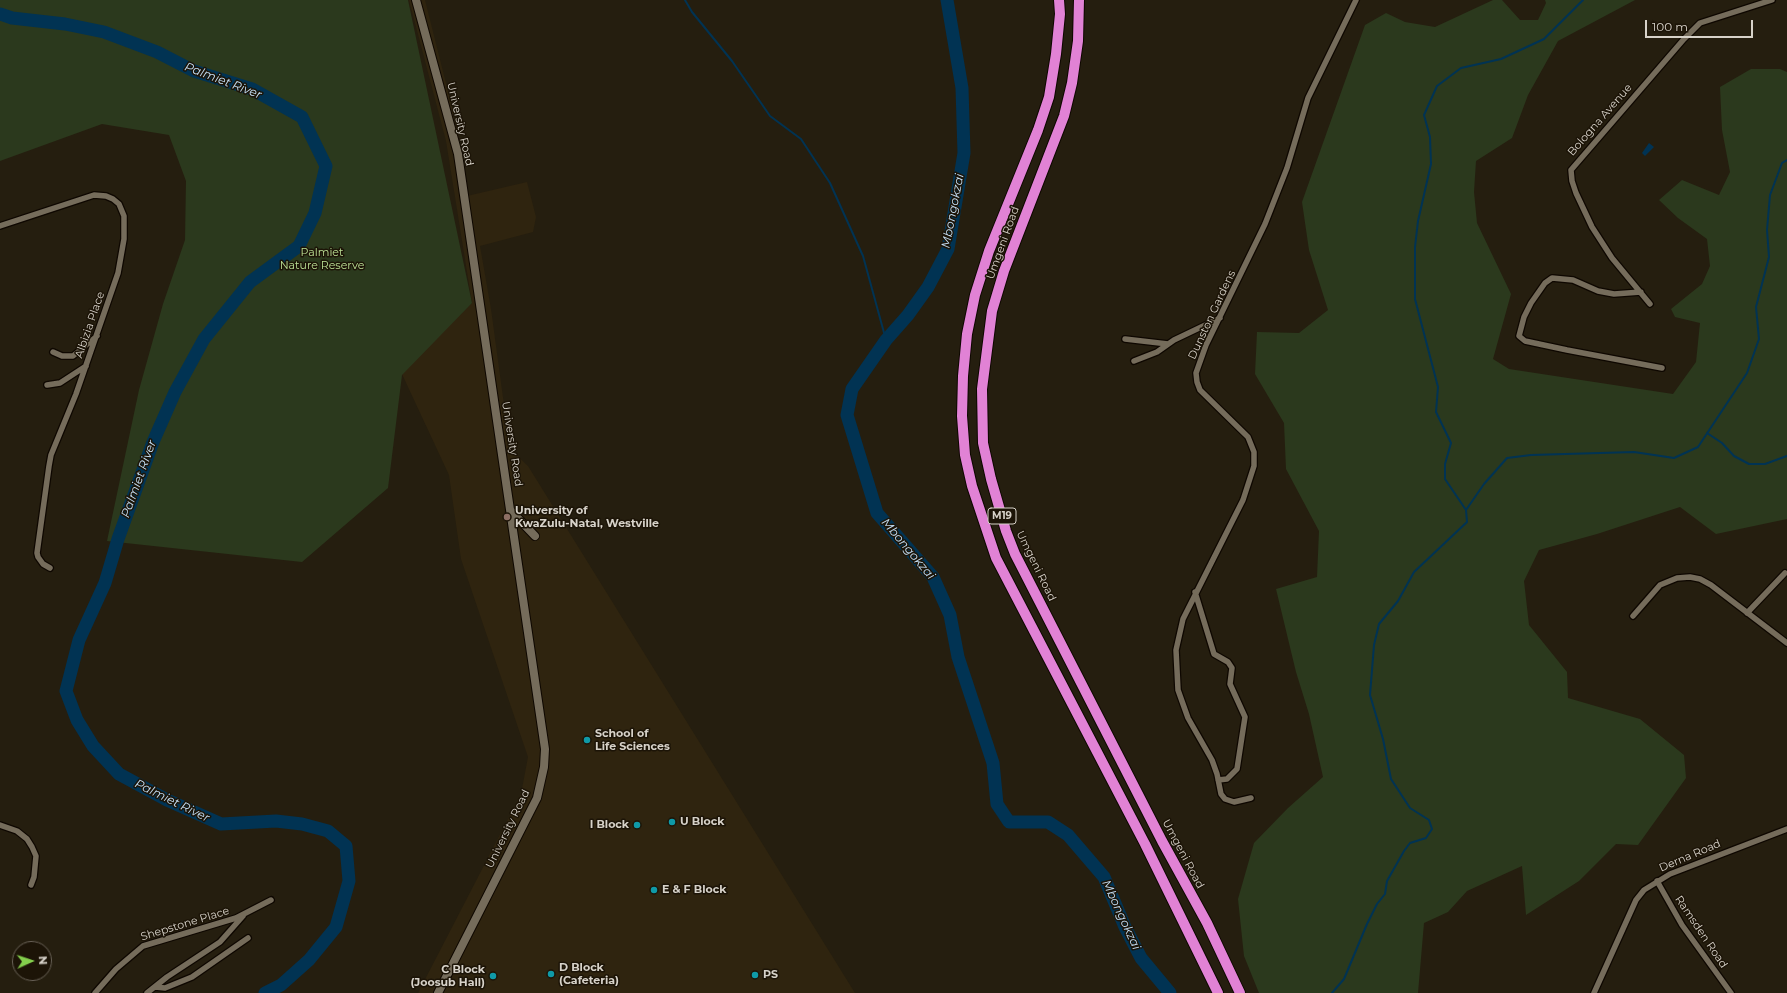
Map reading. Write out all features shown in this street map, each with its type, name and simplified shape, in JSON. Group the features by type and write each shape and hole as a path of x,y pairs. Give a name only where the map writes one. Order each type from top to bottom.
{"highway":[{"name":"Umgeni Road","path":"1059,0 1060,14 1056,54 1049,97 1038,130 988,251 969,321 963,376 962,416 965,455 972,486 996,558 1141,837 1218,993"},
{"name":"Umgeni Road","path":"1079,0 1078,41 1072,84 1064,116 1004,271 992,311 982,389 983,443 991,479 1006,531 1015,554 1162,840 1207,923 1240,993"}],"street":[{"name":"University Road","path":"416,0 458,154 545,749 544,767 537,798 438,993"},
{"name":"Dunston Gardens","path":"1252,798 1234,802 1225,799 1221,794 1212,760 1188,718 1181,702 1178,684 1176,662 1180,628 1195,592 1242,500 1254,466 1254,452 1248,437 1200,390 1196,373 1201,356 1265,224 1287,168 1308,98 1356,0"},
{"name":"Bologna Avenue","path":"1650,304 1612,258 1592,227 1576,193 1572,181 1571,170 1684,39 1700,23 1772,0"},
{"name":"Albizia Place","path":"0,226 94,195 106,196 119,204 124,216 125,225 122,259 97,336 51,455 37,553 43,564 50,568"},
{"path":"1641,292 1614,294 1598,291 1573,280 1552,278 1545,283 1531,303 1524,317 1519,336 1525,341 1560,349 1662,368"},
{"path":"1134,362 1157,352 1168,344 1220,318"},
{"path":"53,352 62,356 73,356 97,336"},
{"path":"1125,339 1168,344"},
{"path":"47,385 60,383 86,366"},
{"path":"511,512 535,536"},
{"path":"1747,613 1786,573"},
{"path":"1633,616 1660,585 1677,578 1690,577 1700,579 1711,585 1787,643"},
{"path":"1195,592 1214,654 1225,660 1232,668 1230,684 1245,717 1237,769 1227,779 1218,780"},
{"path":"0,825 17,831 27,839 32,847 36,856 34,877 31,885"},
{"name":"Derna Road","path":"1594,993 1639,895 1656,881 1670,874 1787,829"},
{"name":"Ramsden Road","path":"1656,881 1682,925 1731,993"},
{"name":"Shepstone Place","path":"96,993 121,964 143,946 243,916 271,900"},
{"path":"147,993 167,977 220,942 243,916"},
{"path":"155,987 165,988 192,977 248,938"}],"shaded area":[{"name":"University of KwaZulu-Natal, Westville","path":"409,0 425,0 457,127 467,196 527,182 536,217 533,232 480,246 491,309 510,449 528,466 855,993 418,993 521,794 528,757 461,559 449,475 401,372 472,303 446,141"}],"green space":[{"name":"Palmiet Nature Reserve","path":"0,0 408,0 472,303 402,375 388,488 302,562 107,541 139,390 163,304 185,240 186,181 169,135 102,124 0,161"},
{"path":"1493,0 1502,0 1520,20 1538,20 1546,3 1545,0 1635,0 1558,41 1528,95 1512,138 1476,161 1474,192 1477,223 1511,294 1493,359 1509,369 1673,394 1696,362 1700,323 1675,317 1671,309 1702,284 1710,266 1707,239 1678,218 1659,200 1682,180 1719,195 1730,172 1722,130 1720,87 1751,69 1780,69 1787,72 1787,519 1716,534 1680,507 1597,534 1539,550 1524,581 1529,625 1567,672 1568,698 1640,719 1684,755 1686,778 1638,845 1616,844 1579,881 1526,915 1522,866 1467,891 1448,912 1424,923 1418,993 1259,993 1244,956 1238,899 1254,843 1288,808 1323,777 1309,714 1296,672 1276,589 1317,577 1319,531 1286,469 1284,423 1255,374 1257,332 1299,333 1328,310 1309,250 1302,202 1365,25 1386,13 1405,22 1435,27"}],"water":[{"path":"1649,143 1654,147 1645,156 1642,153"}],"waterway":[{"path":"685,0 692,12 732,61 770,116 801,139 830,183 863,256 886,340"},
{"name":"Mbongokzai","path":"947,0 962,88 964,153 948,249 928,287 908,315 886,340 852,389 847,415 877,513 933,577 950,615 958,657 993,763 997,804 1009,822 1048,822 1068,835 1104,877 1125,927 1141,958 1170,993"},
{"path":"1332,993 1344,979 1367,924 1377,904 1385,894 1387,881 1404,851 1410,843 1426,838 1432,829 1429,820 1410,808 1391,779 1383,739 1370,695 1374,645 1379,624 1398,601 1414,572 1467,522 1466,510 1445,479 1445,464 1451,443 1436,412 1438,387 1415,299 1415,247 1418,221 1431,164 1430,137 1424,115 1437,86 1461,68 1501,59 1544,39 1583,0"},
{"name":"Palmiet River","path":"0,14 12,18 65,24 104,32 157,52 194,71 252,89 302,117 326,166 315,213 299,246 250,282 204,339 175,392 153,442 118,539 105,583 79,640 66,691 77,720 93,746 119,774 167,800 221,824 276,821 302,824 328,831 346,846 349,881 336,927 309,960 281,985 265,993"},
{"path":"1466,510 1484,484 1507,458 1531,455 1634,452 1674,458 1698,447 1747,373 1759,339 1756,307 1769,257 1767,230 1770,195 1782,163 1787,160"},
{"path":"1707,433 1722,443 1734,456 1749,464 1765,464 1787,456"}],"place":[{"name":"University of KwaZulu-Natal, Westville","path":"507,517"},
{"name":"School of Life Sciences","path":"587,740"},
{"name":"U Block","path":"672,822"},
{"name":"I Block","path":"637,825"},
{"name":"E & F Block","path":"654,890"},
{"name":"D Block (Cafeteria)","path":"551,974"},
{"name":"PS","path":"755,975"},
{"name":"C Block (Joosub Hall)","path":"493,976"}]}
